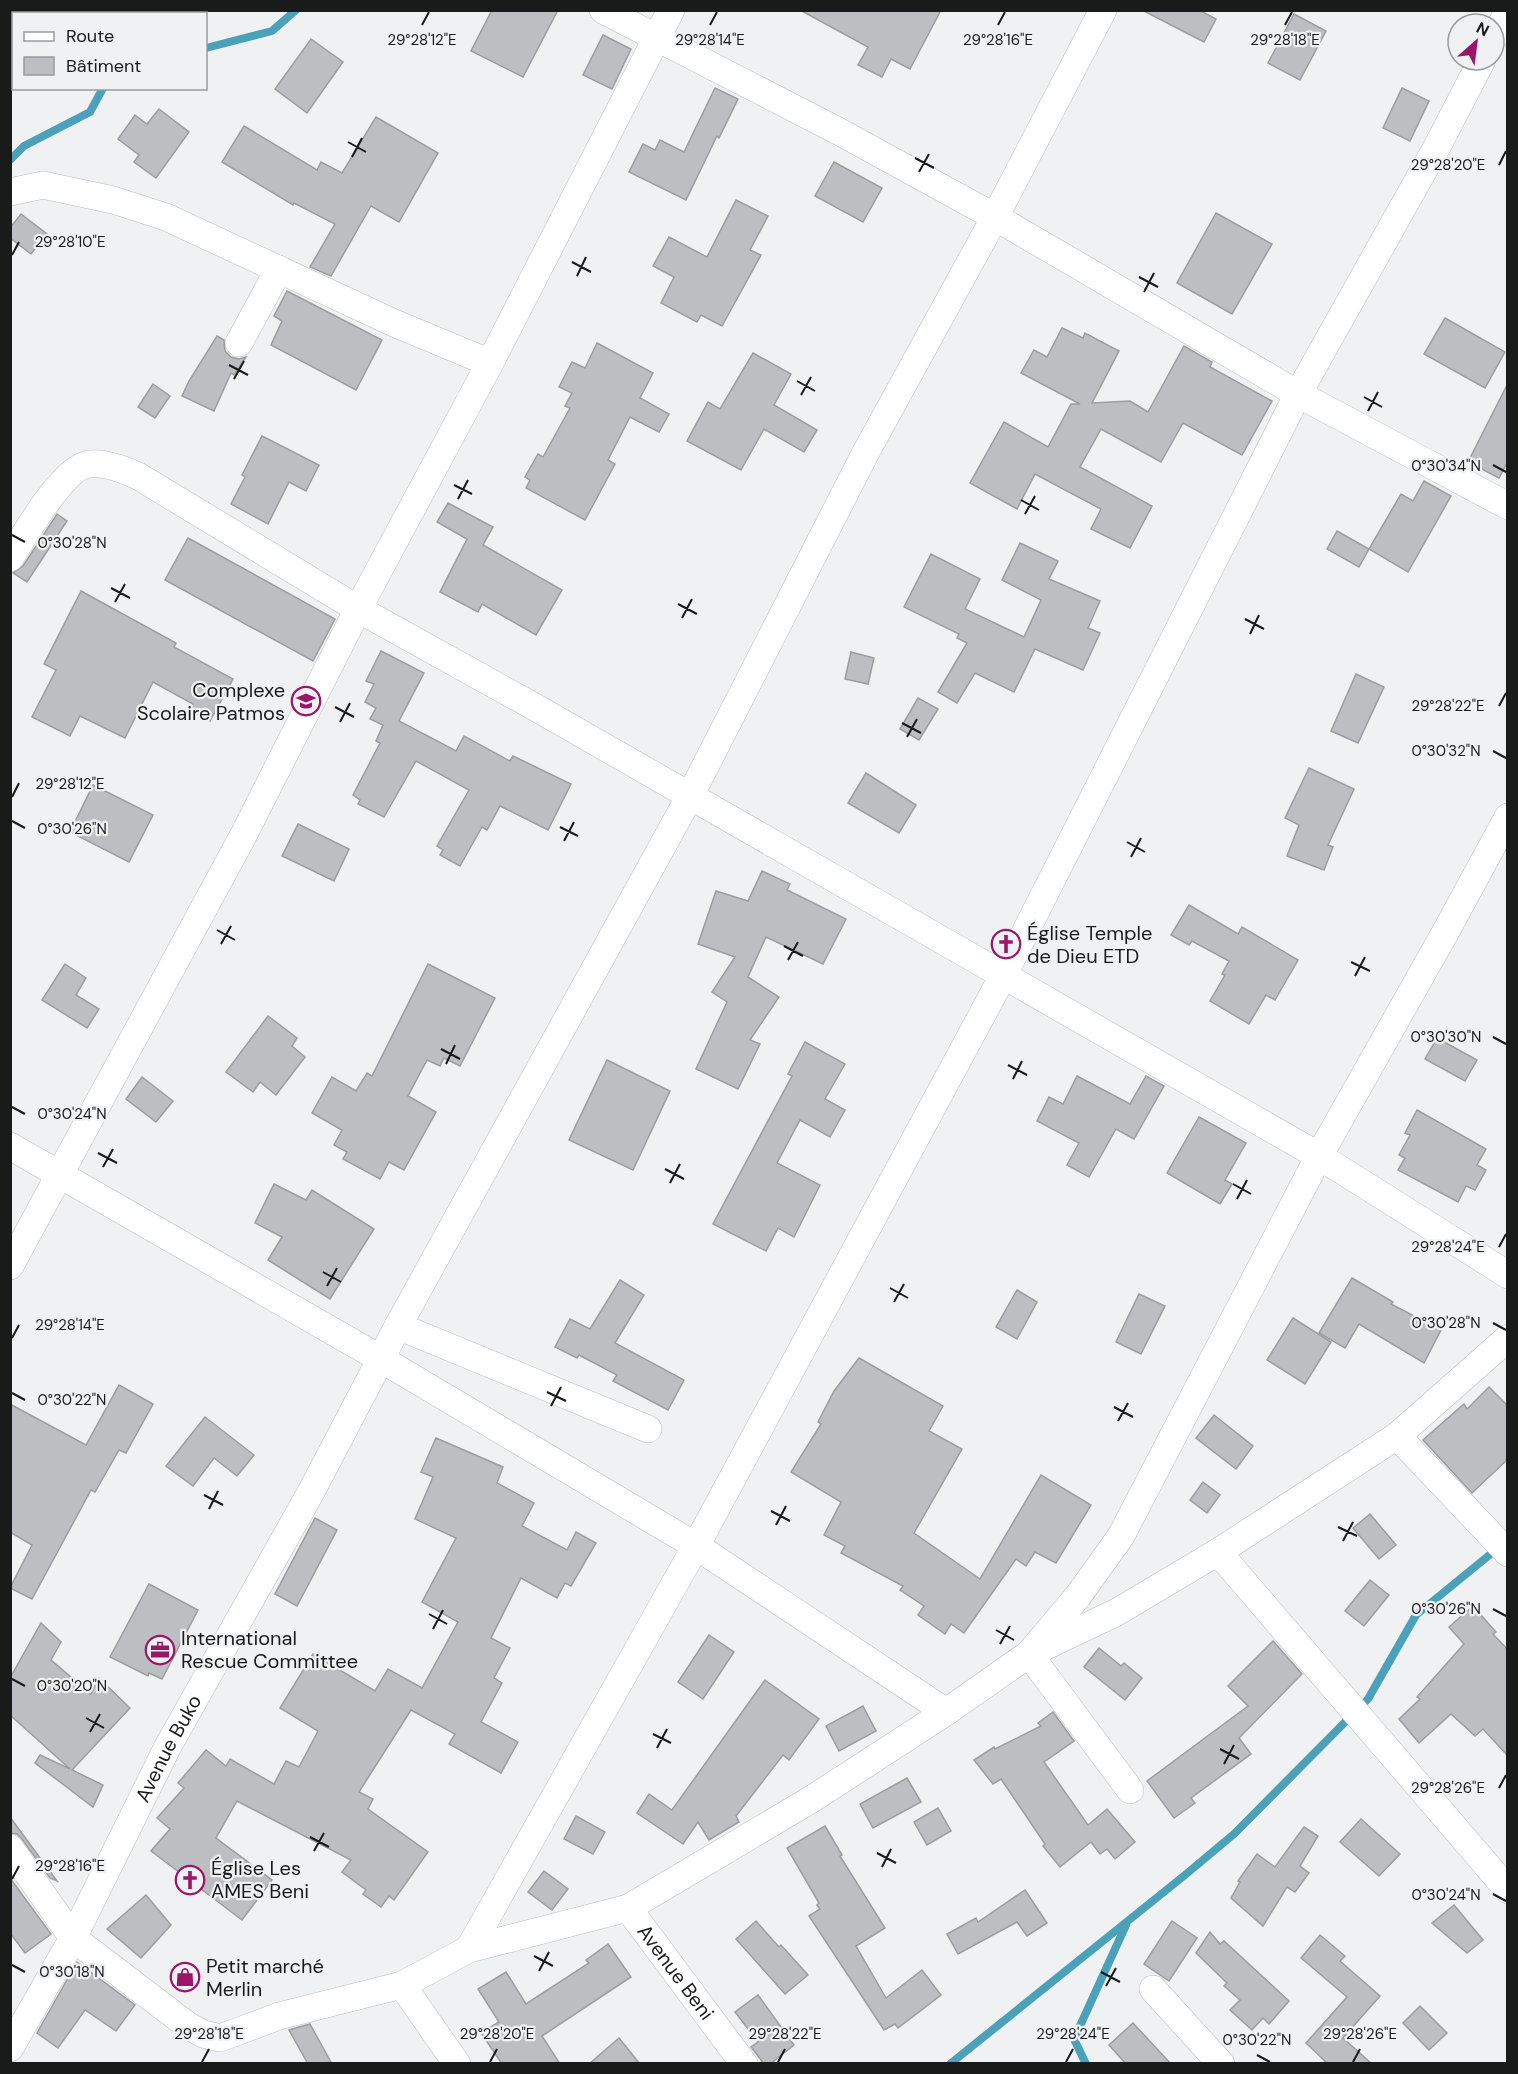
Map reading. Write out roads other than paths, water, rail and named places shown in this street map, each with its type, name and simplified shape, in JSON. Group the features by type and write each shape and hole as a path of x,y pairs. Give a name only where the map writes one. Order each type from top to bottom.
{"street":[{"path":"603,10 840,132 995,218 1298,394 1508,506"},
{"path":"10,1266 243,836 358,609 490,363 671,10"},
{"name":"Avenue Buko","path":"10,2048 73,1938 167,1748 311,1492 398,1326 690,796 866,452 995,218 1103,10"},
{"path":"469,1949 696,1546 1003,976 1298,394 1439,144 1476,72"},
{"path":"10,192 43,185 112,200 165,217 394,323 490,363"},
{"path":"239,343 279,269"},
{"path":"10,558 59,484 75,469 89,464 117,467 138,476 358,609 1319,1156 1508,1275"},
{"path":"1029,1653 1078,1596 1121,1536 1319,1156 1508,817"},
{"path":"10,1146 381,1359 696,1546 946,1712"},
{"path":"398,1326 648,1429"},
{"path":"10,1848 73,1938 187,2025 203,2034 220,2038 279,2016 402,1985 469,1949 628,1908 812,1799 946,1712 1029,1653 1117,1612 1218,1552 1397,1436 1508,1338"},
{"path":"1397,1436 1508,1553"},
{"path":"1218,1552 1508,1890"},
{"path":"1029,1653 1130,1790"},
{"name":"Avenue Beni","path":"628,1908 744,2064"},
{"path":"402,1985 457,2064"},
{"path":"1153,1989 1221,2064"}],"waterway":[{"path":"207,48 272,31 296,10"},
{"path":"10,160 24,146 90,112 102,90"},
{"path":"950,2064 1234,1834 1368,1699 1416,1615 1498,1548"},
{"path":"1086,2064 1074,2039 1126,1925"}],"place":[{"name":"Complexe Scolaire Patmos","path":"306,701"},
{"name":"Église Temple de Dieu ETD","path":"1006,944"},
{"name":"International Rescue Committee","path":"160,1650"},
{"name":"Église Les AMES Beni","path":"190,1880"},
{"name":"Petit marché Merlin","path":"185,1977"}]}
